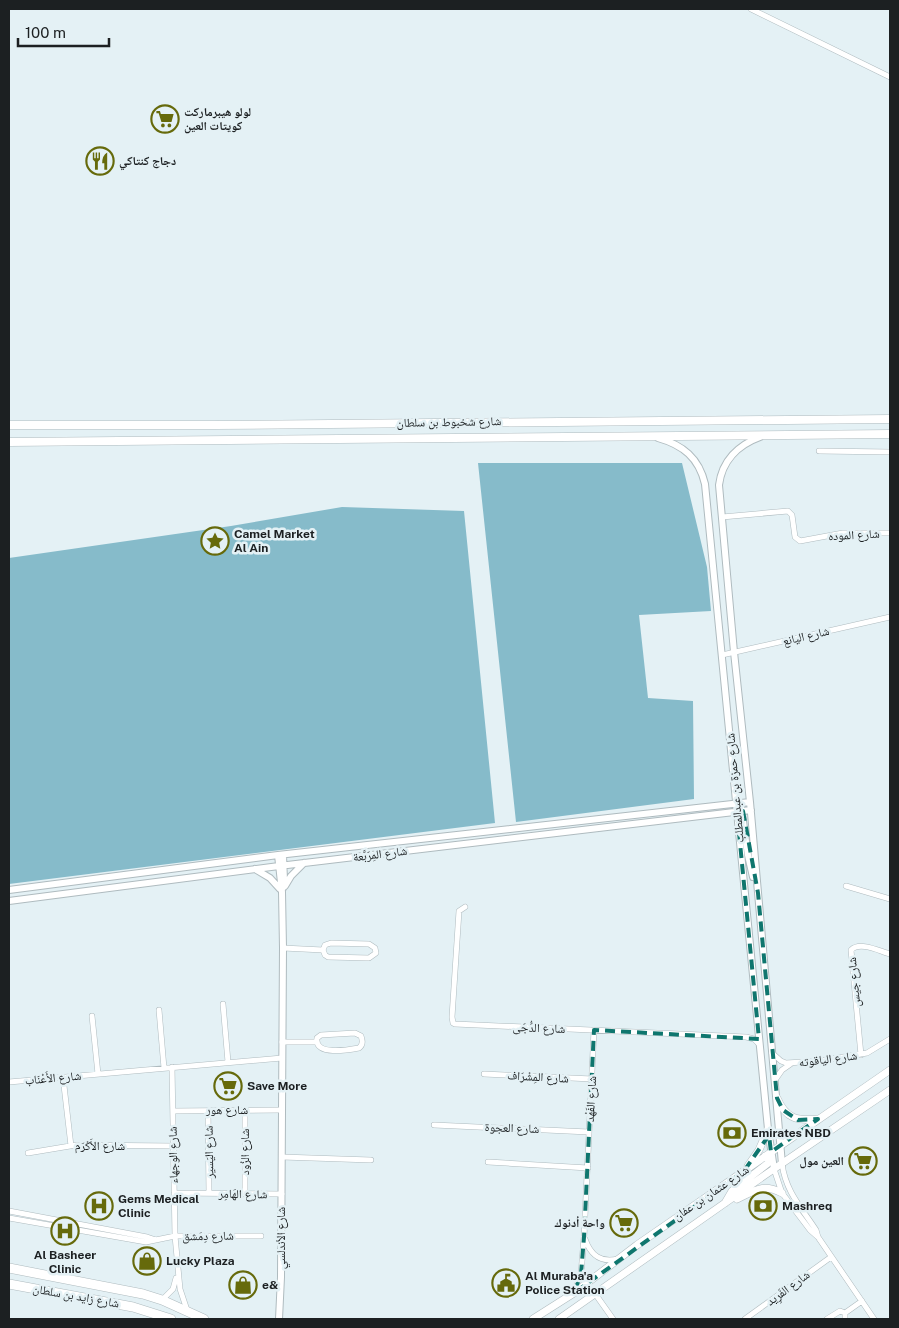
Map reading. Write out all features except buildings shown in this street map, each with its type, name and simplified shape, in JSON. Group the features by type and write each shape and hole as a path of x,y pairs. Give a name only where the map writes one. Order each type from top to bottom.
{"highway":[{"name":"شارع زايد بن سلطان","path":"11,1269 143,1294 162,1300 204,1319"},
{"name":"شارع زايد بن سلطان","path":"9,1284 132,1307 171,1319"}],"main road":[{"name":"شارع شخبوط بن سلطان","path":"9,426 890,419"},
{"name":"شارع شخبوط بن سلطان","path":"9,442 890,434"},
{"name":"شارع عثمان بن عفان","path":"533,1319 574,1293 651,1234 890,1070"},
{"name":"شارع عثمان بن عفان","path":"559,1319 890,1090"},
{"path":"777,1098 783,1110 798,1120 818,1119"},
{"path":"744,1171 759,1150 768,1129"},
{"path":"725,1204 732,1191 769,1162 768,1154"},
{"path":"725,1204 762,1188 771,1188 782,1193"}],"street":[{"path":"750,9 890,77"},
{"name":"شارع حمزة بن عبدالمطلب","path":"764,435 741,446 727,461 720,477 719,485 751,810 782,1164"},
{"name":"شارع حمزة بن عبدالمطلب","path":"652,436 683,447 691,454 703,474 705,484 736,803 740,812 768,1129 768,1154 774,1169"},
{"path":"819,451 890,452"},
{"name":"شارع الموده","path":"722,517 788,511 792,515 795,537 800,541 838,534 890,533"},
{"name":"شارع اليانع","path":"722,654 890,617"},
{"name":"شارع المِرَبَّعة","path":"9,890 280,855 750,802"},
{"name":"شارع المِرَبَّعة","path":"9,901 281,865 751,810"},
{"path":"740,812 749,861 758,893"},
{"name":"شارع الأندلسي","path":"279,1319 282,1194 282,892 284,883 280,855"},
{"path":"254,869 270,878 282,892 291,876 305,863"},
{"path":"846,886 890,900"},
{"name":"شارع الدُّجَى","path":"465,907 459,911 453,1023 458,1025 746,1037 754,1039 760,1044"},
{"path":"283,948 323,950 329,944 350,944 372,945 376,951 369,958 330,957 326,956 323,950"},
{"name":"شارع جيس","path":"861,1055 852,950 856,946 864,946 890,954"},
{"path":"223,1004 228,1062"},
{"path":"158,1010 164,1068"},
{"name":"شارع الأَعْنَاب","path":"92,1016 98,1074"},
{"path":"746,1037 753,1033 758,1026"},
{"name":"شارع الفَهْد","path":"574,1293 581,1274 584,1237 594,1030"},
{"path":"356,1033 361,1036 362,1042 360,1047 356,1049 325,1050 319,1048 316,1042 317,1038 321,1035 356,1033"},
{"name":"شارع الياقوته","path":"772,1054 781,1061 792,1063 820,1061 861,1055 874,1050 890,1039"},
{"path":"282,1042 316,1042"},
{"name":"شارع الأَعْنَاب","path":"9,1082 282,1058"},
{"name":"شارع الياقوته","path":"775,1080 782,1070 792,1063"},
{"name":"شارع الوجهاء","path":"172,1067 177,1272 187,1311"},
{"name":"شارع المِشْرَاف","path":"484,1074 592,1080"},
{"path":"63,1077 70,1146"},
{"name":"شارع اليَسير","path":"208,1110 210,1193"},
{"name":"شارع الزُود","path":"245,1110 245,1194"},
{"name":"شارع هور","path":"173,1111 282,1110"},
{"name":"شارع العجوة","path":"434,1125 589,1132"},
{"name":"شارع الأَكْرَم","path":"28,1153 70,1146 173,1146"},
{"path":"282,1156 371,1160"},
{"path":"488,1162 588,1168"},
{"path":"782,1164 789,1190 816,1230 818,1237"},
{"path":"774,1169 782,1193 810,1230 818,1237 874,1319"},
{"name":"شارع الهَامِر","path":"174,1193 282,1194"},
{"path":"9,1211 147,1237 156,1241"},
{"name":"شارع دِمَشق","path":"9,1218 146,1242 175,1236 260,1236"},
{"path":"584,1237 587,1246 595,1256 602,1260 618,1259"},
{"name":"شارع الفَرِيد","path":"745,1319 831,1257"},
{"name":"شارع الوجهاء","path":"162,1300 173,1289 177,1272"},
{"path":"596,1294 614,1319"},
{"path":"845,1313 862,1301"},
{"path":"826,1319 840,1311 845,1313"},
{"path":"845,1313 845,1319"}],"highlighted area":[{"path":"743,811 758,893 777,1098 783,1110 798,1120 818,1119 771,1152 769,1135 744,1171 574,1293 581,1274 584,1237 594,1030 759,1039 737,812"}],"shaded area":[{"path":"478,463 682,463 707,567 711,611 639,615 648,698 693,701 694,799 516,822"},
{"path":"342,507 464,511 495,823 9,884 9,558 231,526"}],"place":[{"name":"لولو هيبرماركت كويتات العين","path":"165,119"},
{"name":"دجاج كنتاكي","path":"100,161"},
{"name":"Camel Market Al Ain","path":"215,541"},
{"name":"Save More","path":"228,1086"},
{"name":"Emirates NBD","path":"732,1133"},
{"name":"العين مول","path":"863,1161"},
{"name":"Gems Medical Clinic","path":"99,1206"},
{"name":"Mashreq","path":"763,1206"},
{"name":"واحة أدنوك","path":"624,1223"},
{"name":"Al Basheer Clinic","path":"65,1231"},
{"name":"Lucky Plaza","path":"147,1261"},
{"name":"Al Muraba'a Police Station","path":"506,1283"},
{"name":"e&","path":"243,1285"}]}
